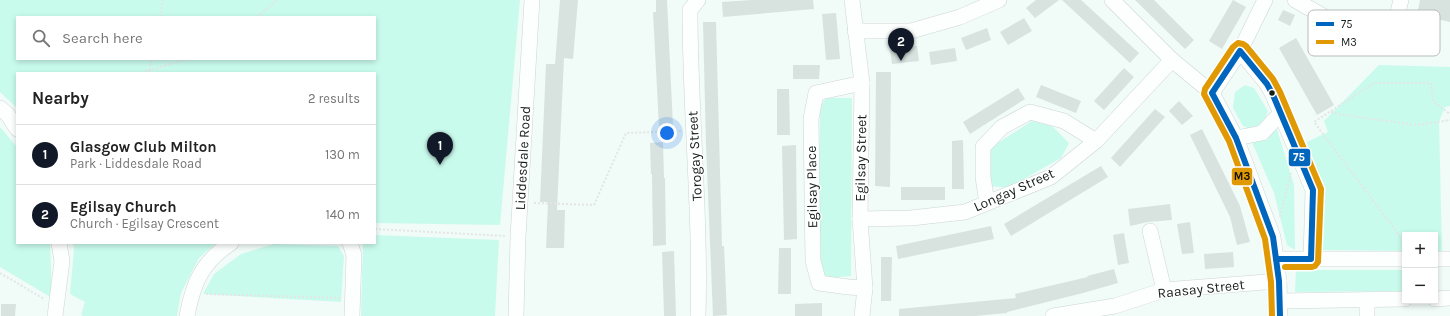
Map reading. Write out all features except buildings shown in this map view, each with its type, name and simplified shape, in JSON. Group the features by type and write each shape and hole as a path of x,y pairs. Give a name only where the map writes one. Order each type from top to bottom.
{"street":[{"name":"Liddesdale Road","path":"516,316 518,237 532,0"},
{"name":"Torogay Street","path":"698,0 690,10 698,220 698,316"},
{"name":"Egilsay Street","path":"852,0 862,83 860,219 865,288 862,316"},
{"path":"855,31 912,31 960,18 999,0"},
{"path":"1112,0 1172,60 1212,94 1236,138 1273,237 1279,281 1280,316"},
{"path":"1212,94 1240,51 1265,0"},
{"path":"1295,0 1313,10"},
{"path":"1398,10 1401,0"},
{"path":"1240,51 1267,84 1273,94 1313,190 1311,259"},
{"name":"Longay Street","path":"860,219 911,218 965,212 1051,177 1096,141 1172,60"},
{"name":"Egilsay Place","path":"862,83 816,93 811,119 812,261 819,283 865,288"},
{"path":"0,108 8,115 16,127"},
{"path":"987,203 983,177 983,147 1002,127 1030,112 1064,121 1096,141"},
{"path":"1236,138 1262,133 1281,113"},
{"path":"1150,231 1164,290"},
{"path":"55,311 62,261 59,244"},
{"path":"187,316 191,294 197,279 218,252 230,244"},
{"path":"350,244 354,255 352,316"},
{"path":"1276,259 1402,259"},
{"path":"1438,259 1450,259"},
{"name":"Raasay Street","path":"1054,316 1115,311 1164,290 1279,281"},
{"path":"1438,299 1450,298"},
{"path":"1280,301 1402,299"},
{"path":"1367,300 1367,316"}],"path":[{"path":"160,16 163,0"},
{"path":"258,16 276,0"},
{"path":"149,70 152,60"},
{"path":"143,72 183,60"},
{"path":"1402,239 1314,122 1374,83 1431,83 1433,101 1450,114"},
{"path":"1331,112 1344,116 1417,125 1450,120"},
{"path":"520,202 594,206 626,133 694,130"},
{"path":"1273,237 1283,208 1291,172"},
{"path":"376,229 518,237"},
{"path":"0,274 55,311"},
{"path":"191,294 352,298"}],"green space":[{"path":"0,0 520,0 500,225 376,223 376,72 16,72 16,107 0,92"},
{"path":"1379,65 1450,67 1450,106 1445,107 1439,121 1442,252 1438,252 1438,232 1402,232 1402,251 1321,250 1307,142 1328,132 1324,121"},
{"path":"1245,85 1254,88 1268,111 1264,122 1255,131 1243,126 1233,108 1235,92"},
{"path":"826,98 852,98 851,276 827,278 818,269 820,107"},
{"path":"1032,121 1052,126 1069,143 1061,158 1008,188 991,186 987,173 988,149"},
{"path":"1276,126 1294,185 1295,250 1287,245 1274,193 1251,140 1267,140"},
{"path":"0,127 16,146 16,244 50,244 52,298 0,267"},
{"path":"376,235 499,240 495,316 361,316 363,244 376,244"},
{"path":"73,244 215,244 199,258 181,293 177,316 81,315 85,302 70,294"},
{"path":"274,244 338,246 344,256 341,302 203,294 214,274 241,254"},
{"path":"1296,270 1402,270 1402,291 1295,292"}],"transit line":[{"name":"M3","path":"1272,316 1271,282 1265,239 1229,141 1204,94 1205,89 1233,47 1238,43 1246,46 1273,79 1280,92 1321,189 1318,262 1312,267 1285,267"},
{"name":"75","path":"1240,51 1267,84 1273,95 1313,190 1311,259 1276,259 1273,237 1236,138 1212,93 1240,51"},
{"name":"75","path":"1276,259 1279,281 1280,316"}],"place":[{"name":"Egilsay Church","path":"901,61"},
{"name":"Glasgow Club Milton","path":"440,165"}]}
